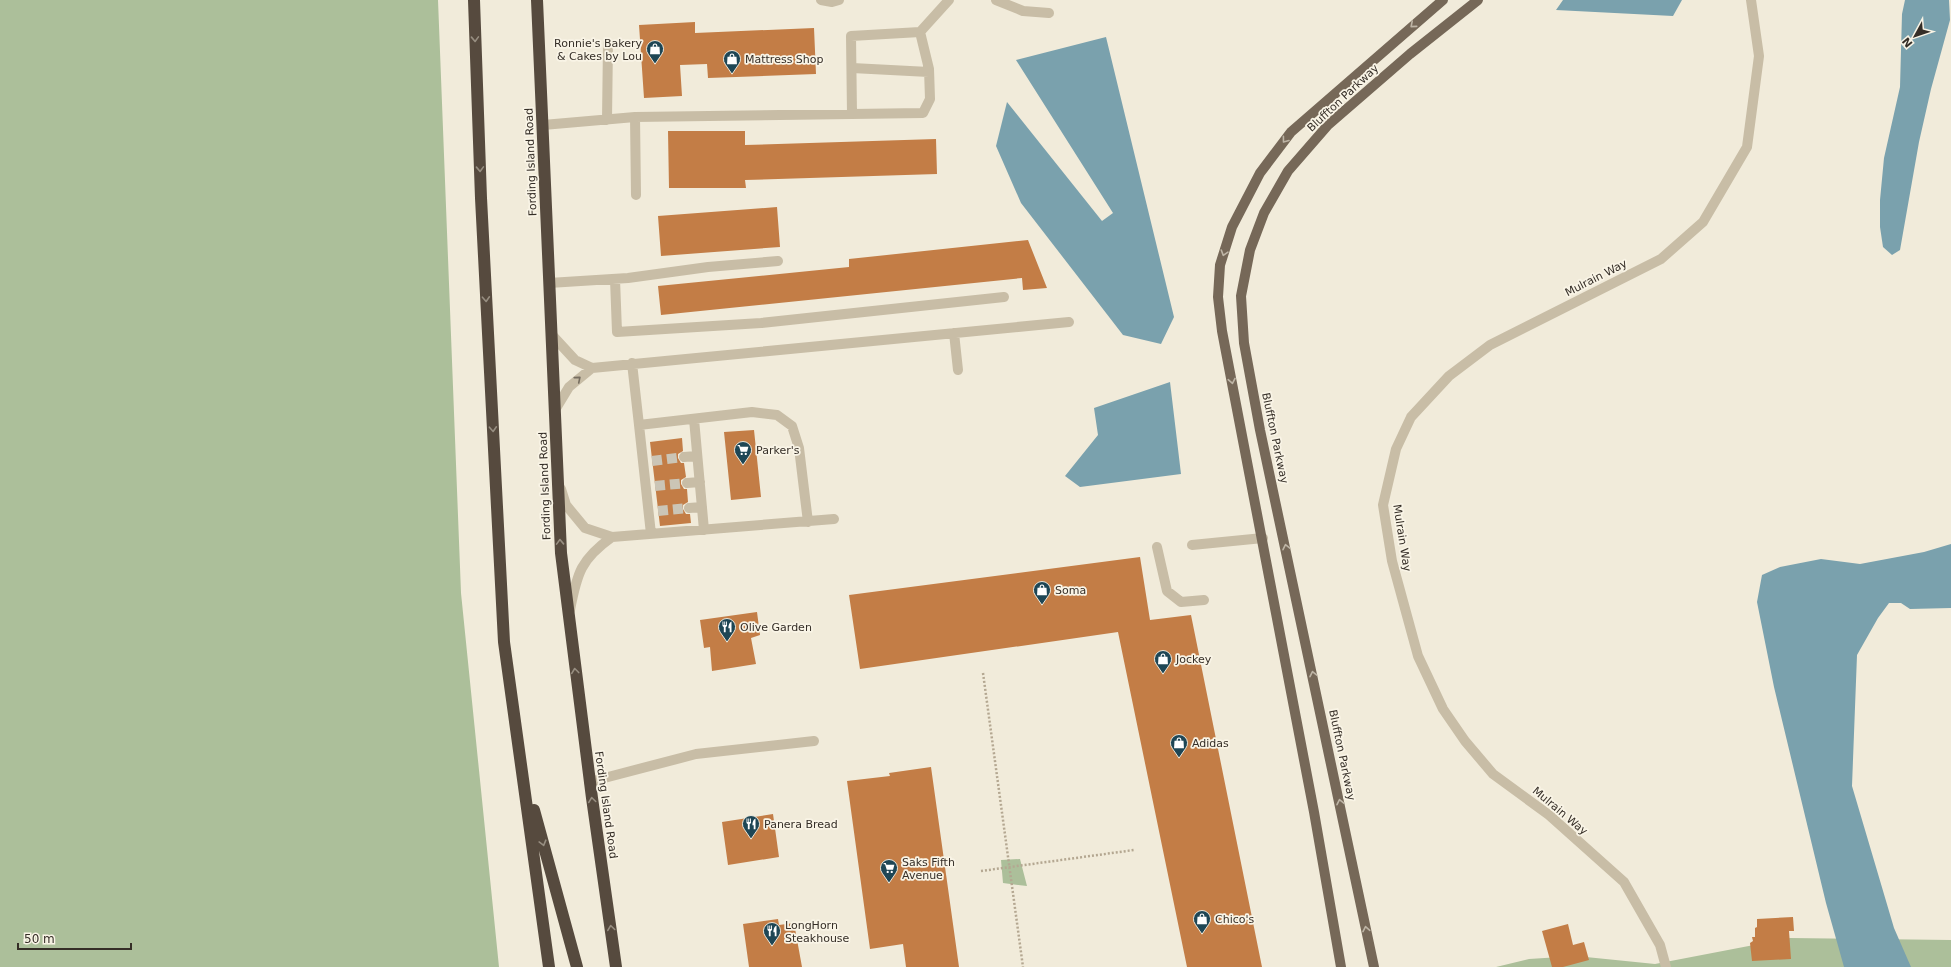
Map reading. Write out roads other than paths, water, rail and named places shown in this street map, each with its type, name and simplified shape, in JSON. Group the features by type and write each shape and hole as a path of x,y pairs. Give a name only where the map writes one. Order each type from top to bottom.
{"highway":[{"path":"474,0 481,198 504,642 549,967"},
{"name":"Fording Island Road","path":"537,0 561,554 589,782 616,967"},
{"path":"521,765 577,967"}],"main road":[{"name":"Bluffton Parkway","path":"1341,967 1263,538 1222,331 1218,297 1220,265 1232,227 1260,172 1291,132 1443,0"},
{"name":"Bluffton Parkway","path":"1374,967 1260,430 1244,343 1241,296 1250,250 1264,213 1288,171 1328,125 1410,54 1478,0"}],"street":[{"path":"822,0 832,2 839,0"},
{"path":"852,114 851,36 920,32 949,0"},
{"path":"996,0 1023,11 1049,13"},
{"name":"Mulrain Way","path":"1666,967 1660,945 1624,882 1549,815 1493,774 1465,740 1443,709 1418,656 1392,561 1383,505 1396,450 1411,417 1449,376 1490,345 1661,259 1703,222 1747,147 1759,56 1751,0"},
{"path":"543,125 635,117 923,112 930,99 929,72 920,32"},
{"path":"607,120 608,43"},
{"path":"852,68 929,72"},
{"path":"635,117 636,195"},
{"path":"549,283 615,278 708,267 778,261"},
{"path":"615,278 617,332 761,323 1004,297"},
{"path":"551,334 575,360 592,368 1069,322"},
{"path":"954,333 958,370"},
{"path":"632,363 639,425 648,462 653,512 651,534"},
{"path":"555,410 569,387 592,368"},
{"path":"639,425 752,412 777,415 792,426 799,448 808,522"},
{"path":"694,419 704,530"},
{"path":"684,457 697,456"},
{"path":"557,477 566,505 585,528 612,537 834,520"},
{"path":"687,484 700,482"},
{"path":"689,508 702,507"},
{"path":"568,617 576,578 586,560 597,548 612,537"},
{"path":"1192,545 1263,538"},
{"path":"1157,547 1167,591 1181,602 1204,600"},
{"path":"589,782 696,754 814,741"}],"water":[{"path":"1563,0 1682,0 1673,16 1556,10"},
{"path":"1905,0 1949,0 1950,20 1931,89 1919,142 1900,250 1892,255 1883,247 1880,227 1880,200 1884,158 1900,87 1902,14"},
{"path":"1106,37 1174,317 1161,344 1123,335 1021,203 996,146 1007,102 1102,221 1113,213 1016,60"},
{"path":"1170,382 1181,474 1080,487 1065,476 1098,435 1094,408"},
{"path":"1951,544 1951,608 1910,609 1901,603 1889,603 1878,618 1857,655 1852,786 1894,928 1911,967 1844,967 1826,903 1774,687 1757,602 1762,575 1780,567 1821,559 1860,564 1924,552"}],"tunnel":[{"path":"652,461 684,457"},
{"path":"655,486 687,483"},
{"path":"658,511 689,508"}],"place":[{"name":"Ronnie's Bakery & Cakes by Lou","path":"655,64"},
{"name":"Mattress Shop","path":"732,74"},
{"name":"Parker's","path":"743,465"},
{"name":"Soma","path":"1042,605"},
{"name":"Olive Garden","path":"727,642"},
{"name":"Jockey","path":"1163,674"},
{"name":"Adidas","path":"1179,758"},
{"name":"Panera Bread","path":"751,839"},
{"name":"Saks Fifth Avenue","path":"889,883"},
{"name":"Chico's","path":"1202,934"},
{"name":"LongHorn Steakhouse","path":"772,946"}]}
